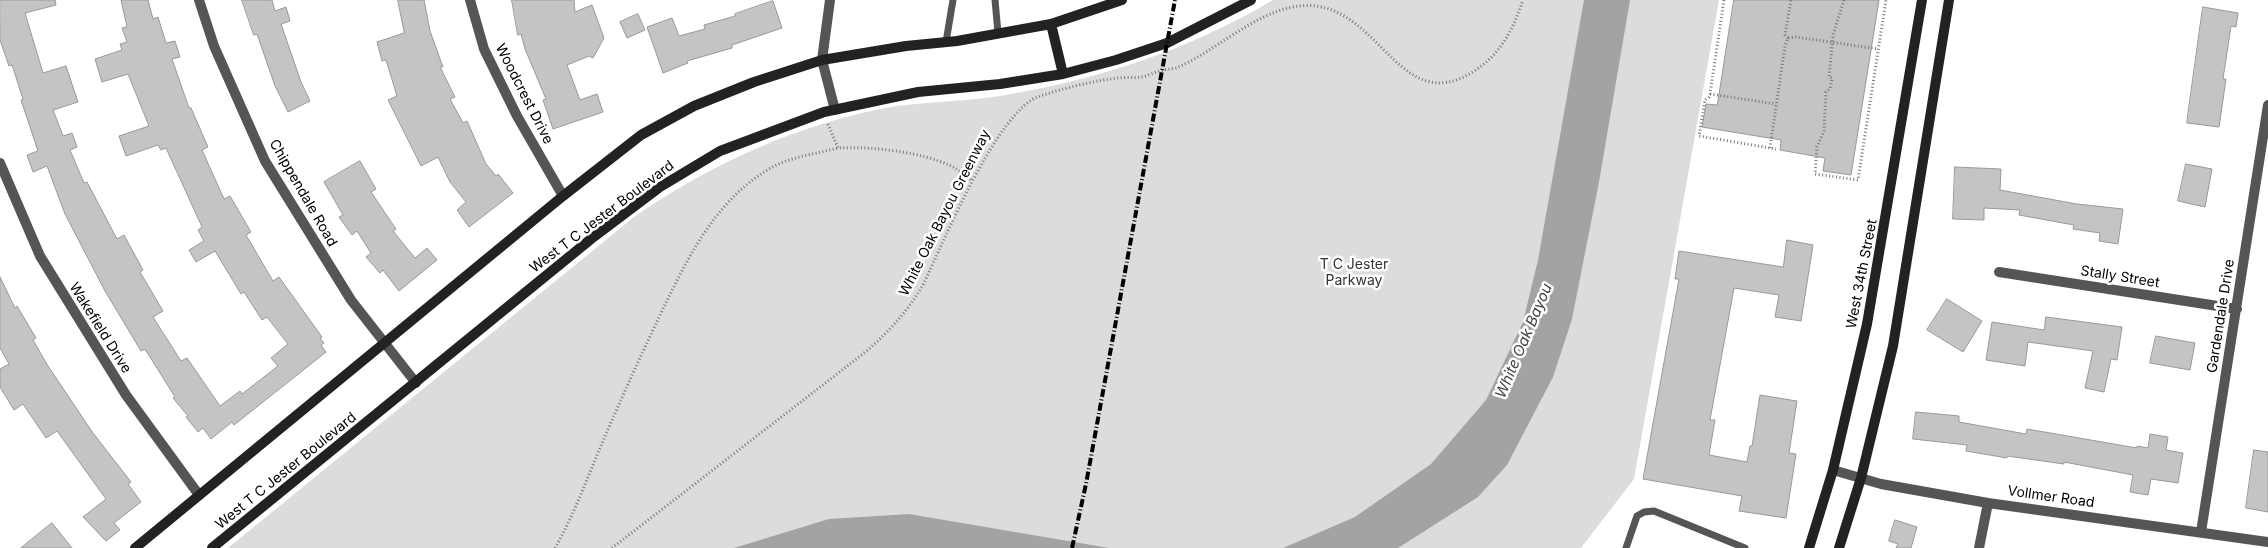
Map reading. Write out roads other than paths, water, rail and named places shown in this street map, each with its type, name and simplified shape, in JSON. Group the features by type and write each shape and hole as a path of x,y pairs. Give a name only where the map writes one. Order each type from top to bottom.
{"main road":[{"path":"135,548 385,341 641,135 694,106 754,82 822,60 1051,24 1122,0"},
{"name":"West T C Jester Boulevard","path":"212,548 591,239 660,187 720,150 824,112 918,92 1000,84 1063,74 1116,60 1167,43 1251,0"},
{"name":"West 34th Street","path":"1809,548 1833,470 1867,324 1922,0"},
{"path":"1839,548 1861,478 1893,346 1949,0"},
{"path":"1051,24 1063,74"}],"street":[{"name":"Chippendale Road","path":"199,0 214,46 265,161 351,300 416,383"},
{"name":"Woodcrest Drive","path":"470,0 488,57 517,116 563,196"},
{"path":"830,0 822,60 835,110"},
{"name":"Gardendale Drive","path":"2201,532 2268,105"},
{"name":"Wakefield Drive","path":"0,163 40,256 126,395 199,495"},
{"name":"Stally Street","path":"1999,272 2237,309"},
{"name":"Vollmer Road","path":"1833,470 1881,484 1988,503 2268,542"},
{"path":"1980,548 1988,503"}],"lane":[{"path":"946,42 953,0"},
{"path":"995,0 998,33"},
{"path":"1626,548 1637,516 1644,512 1654,511 1745,548"}],"water":[{"name":"White Oak Bayou","path":"1584,0 1630,0 1599,182 1572,319 1553,377 1507,465 1478,497 1398,548 1283,548 1355,517 1431,464 1486,400 1523,322 1538,260"},
{"path":"909,514 1109,548 734,548 829,519"}],"railway":[{"path":"1072,548 1086,484 1175,0"}],"park label":[{"name":"T C Jester Parkway","path":"1354,274"}]}
